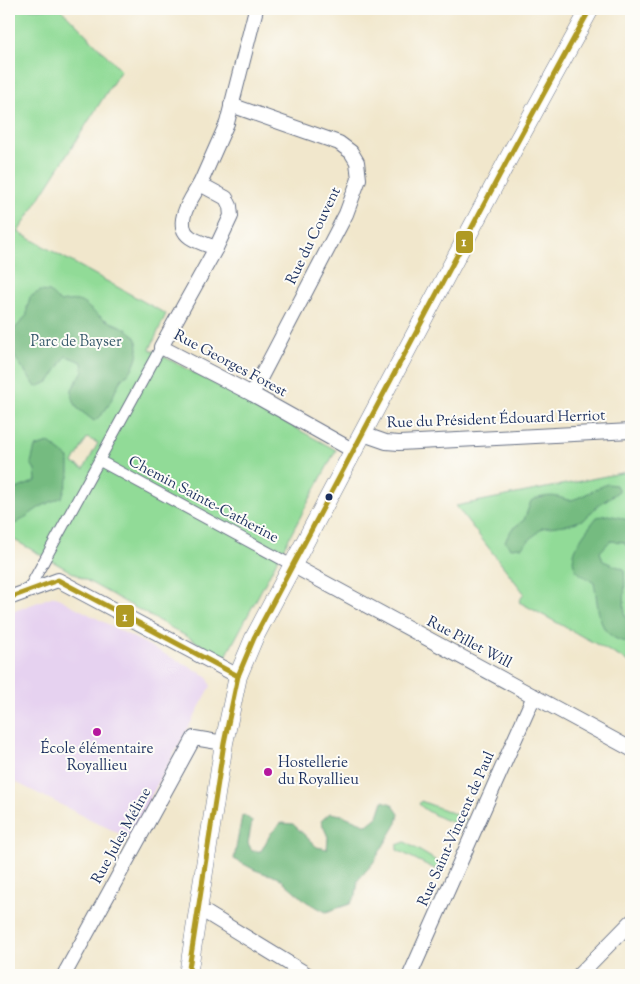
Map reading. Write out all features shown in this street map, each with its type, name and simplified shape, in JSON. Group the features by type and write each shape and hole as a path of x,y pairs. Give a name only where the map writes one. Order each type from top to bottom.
{"street":[{"path":"216,248 190,237 184,229 183,215 200,184 227,123 256,9"},
{"path":"188,975 224,743 238,676 254,638 292,565 590,9"},
{"name":"Rue du Couvent","path":"232,105 339,143 351,152 358,162 359,179 346,214 252,394"},
{"name":"Rue Georges Forest","path":"200,184 226,198 230,206 231,216 216,248 161,347 252,394 354,451"},
{"path":"27,592 161,347"},
{"name":"Rue du Président Édouard Herriot","path":"363,434 386,442 399,442 631,431"},
{"name":"Chemin Sainte-Catherine","path":"100,461 292,565"},
{"name":"Rue Pillet Will","path":"292,565 631,749"},
{"path":"9,598 58,580 238,676"},
{"name":"Rue Saint-Vincent de Paul","path":"410,975 534,696"},
{"name":"Rue Jules Méline","path":"64,975 194,738 224,743"},
{"path":"198,912 208,914 308,975"},
{"path":"579,975 631,922"}],"shaded area":[{"name":"École élémentaire Royallieu","path":"54,596 207,676 211,686 128,838 9,779 9,613"}],"green space":[{"name":"Parc de Bayser","path":"9,9 61,9 121,70 18,232 166,314 150,349 336,450 225,658 9,537","holes":["87,438 98,443 84,469 73,463"]},
{"name":"Parc de Bayser","path":"40,291 50,292 60,302 75,301 84,304 95,313 127,330 136,339 138,352 131,371 120,381 110,404 94,421 77,408 72,396 72,389 83,371 82,362 66,356 49,382 36,387 14,356 12,332 27,315 30,297"},
{"path":"49,443 69,458 69,477 62,497 40,507 17,523 9,526 9,492 36,481 35,470 31,463 35,447"},
{"path":"631,471 631,663 519,602 524,593 456,506"},
{"path":"607,484 616,485 619,491 596,507 585,519 571,524 542,528 522,547 510,548 505,541 512,529 524,520 531,501 548,496 568,500 573,499"},
{"path":"608,515 631,522 631,553 624,542 610,541 600,552 603,561 624,569 625,616 631,620 631,643 611,636 605,629 601,622 594,583 579,573 574,565 573,557 575,550 583,535 597,517"},
{"path":"383,801 392,804 399,814 397,823 373,863 358,880 356,895 350,904 326,912 307,902 277,876 255,870 234,859 242,816 244,815 252,821 248,843 252,851 261,851 271,833 281,823 293,824 317,847 327,849 328,837 321,821 330,813 342,815 367,825 378,816"},
{"path":"421,801 463,817 465,819 463,824 446,820 433,814 419,804"},
{"path":"405,842 435,860 442,869 439,871 397,850 397,845"}],"transit line":[{"name":"1","path":"188,975 224,743 238,676 254,638 514,148 590,9"},
{"name":"1","path":"9,598 58,580 238,676"}],"place":[{"name":"École élémentaire Royallieu","path":"97,732"},
{"name":"Hostellerie du Royallieu","path":"268,772"}]}
